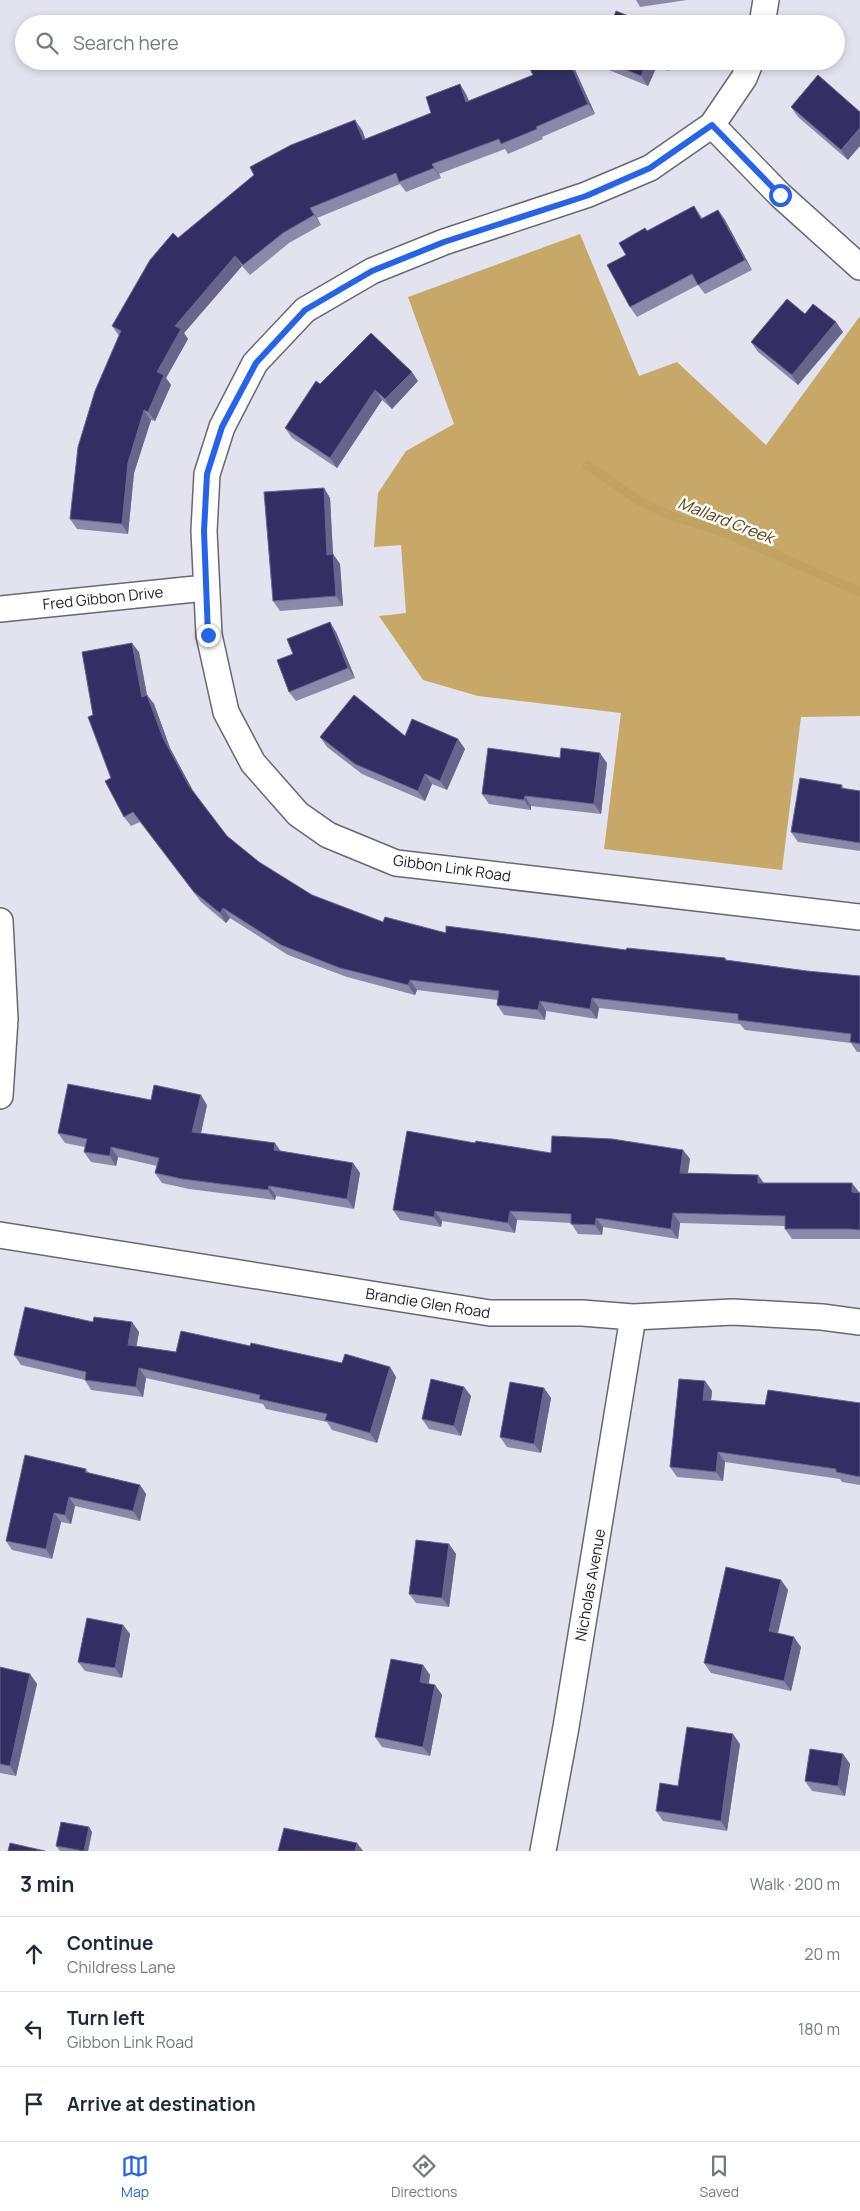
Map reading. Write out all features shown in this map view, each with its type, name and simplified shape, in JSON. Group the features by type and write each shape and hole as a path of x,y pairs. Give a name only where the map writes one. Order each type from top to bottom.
{"street":[{"path":"764,15 766,0"},
{"name":"Gibbon Link Road","path":"747,70 744,78 712,125 650,168 586,196 444,242 372,271 305,310 256,363 222,427 207,474 204,531 208,635 226,712 253,763 298,814 328,835 396,863 860,917"},
{"path":"712,125 780,195 860,267"},
{"name":"Fred Gibbon Drive","path":"0,609 205,588"},
{"path":"0,921 5,1019 0,1096"},
{"name":"Brandie Glen Road","path":"0,1235 490,1313 582,1313 633,1317 733,1312 822,1317 860,1322"},
{"name":"Nicholas Avenue","path":"543,1851 573,1688 633,1317"}],"shaded area":[{"path":"580,234 639,376 677,362 766,445 860,316 860,716 801,717 782,870 604,849 621,713 478,696 423,680 379,616 406,613 401,545 374,547 378,493 406,451 454,424 408,297"}],"building":[{"path":"616,11 626,15 614,15"},
{"path":"530,70 573,70 588,104 501,144 499,139 432,164 434,168 399,182 396,173 310,208 314,215 283,233 243,265 235,256 175,326 181,329 157,372 164,375 148,412 144,410 128,463 122,524 70,519 78,447 95,391 121,331 112,326 150,260 173,233 178,238 254,175 250,167 291,145 355,120 363,140 431,113 426,97 460,84 466,102 533,75"},
{"path":"627,70 643,70 641,76"},
{"path":"818,75 860,112 860,128 841,150 791,107"},
{"path":"694,206 701,219 718,210 745,260 698,285 692,274 630,307 607,265 626,255 619,243 645,228 647,231"},
{"path":"787,299 805,314 813,304 836,322 792,375 751,342"},
{"path":"371,333 412,372 385,399 375,390 330,458 285,428 316,381 320,384"},
{"path":"324,488 327,555 333,554 336,596 273,601 264,492"},
{"path":"330,622 348,668 289,692 277,660 293,654 287,639"},
{"path":"132,643 142,697 147,695 163,738 189,786 227,836 259,862 312,895 383,922 385,917 446,933 446,926 626,950 627,948 725,958 725,960 807,971 860,976 860,1044 850,1042 851,1034 738,1020 738,1014 592,998 590,1009 540,1001 538,1010 497,1005 499,991 410,980 408,985 340,968 281,945 223,908 220,913 194,892 133,812 124,817 105,781 111,778 88,717 93,715 82,652"},
{"path":"354,695 405,736 412,719 458,739 440,781 425,774 418,791 355,764 320,737"},
{"path":"488,748 560,758 561,748 600,753 594,804 525,796 524,800 482,794"},
{"path":"800,778 842,785 841,788 860,791 860,843 791,832"},
{"path":"68,1084 151,1100 154,1085 201,1095 192,1132 275,1143 274,1150 353,1163 347,1199 269,1186 268,1190 182,1179 155,1173 159,1158 111,1147 110,1156 84,1152 87,1139 58,1133"},
{"path":"407,1131 475,1143 476,1141 551,1153 552,1136 612,1139 683,1150 680,1173 758,1175 758,1183 852,1183 852,1192 860,1193 860,1230 785,1229 785,1216 673,1213 671,1229 596,1218 595,1225 571,1224 571,1214 510,1211 508,1223 435,1211 434,1217 393,1210"},
{"path":"25,1307 93,1322 94,1317 132,1322 128,1345 176,1352 181,1331 250,1346 251,1343 342,1363 345,1354 390,1367 370,1433 325,1420 327,1414 259,1399 260,1395 139,1368 136,1387 85,1380 86,1372 14,1355"},
{"path":"431,1379 464,1387 454,1426 422,1419"},
{"path":"679,1379 705,1381 703,1400 765,1405 768,1390 860,1403 860,1477 836,1472 836,1469 718,1452 716,1472 670,1467"},
{"path":"510,1382 544,1388 534,1444 500,1437"},
{"path":"25,1455 86,1469 85,1472 140,1485 133,1511 69,1497 65,1515 54,1513 46,1549 6,1541"},
{"path":"416,1540 449,1544 442,1598 409,1594"},
{"path":"726,1567 781,1580 769,1631 794,1637 784,1681 704,1663"},
{"path":"87,1618 123,1625 115,1668 78,1662"},
{"path":"391,1659 423,1665 420,1682 435,1685 423,1747 375,1737"},
{"path":"0,1667 30,1674 10,1766 0,1764"},
{"path":"687,1727 733,1734 721,1821 656,1811 660,1783 678,1786"},
{"path":"810,1749 843,1754 838,1786 805,1781"},
{"path":"61,1822 89,1827 84,1851 56,1846"},
{"path":"284,1828 357,1843 355,1851 278,1851"},
{"path":"10,1843 45,1851 8,1851"}],"waterway":[{"name":"Mallard Creek","path":"587,465 641,502 672,516 728,534 860,592"}],"route":[{"path":"208,635 204,531 207,474 222,427 256,363 305,310 372,271 444,242 586,196 650,168 712,125 780,195"}]}
